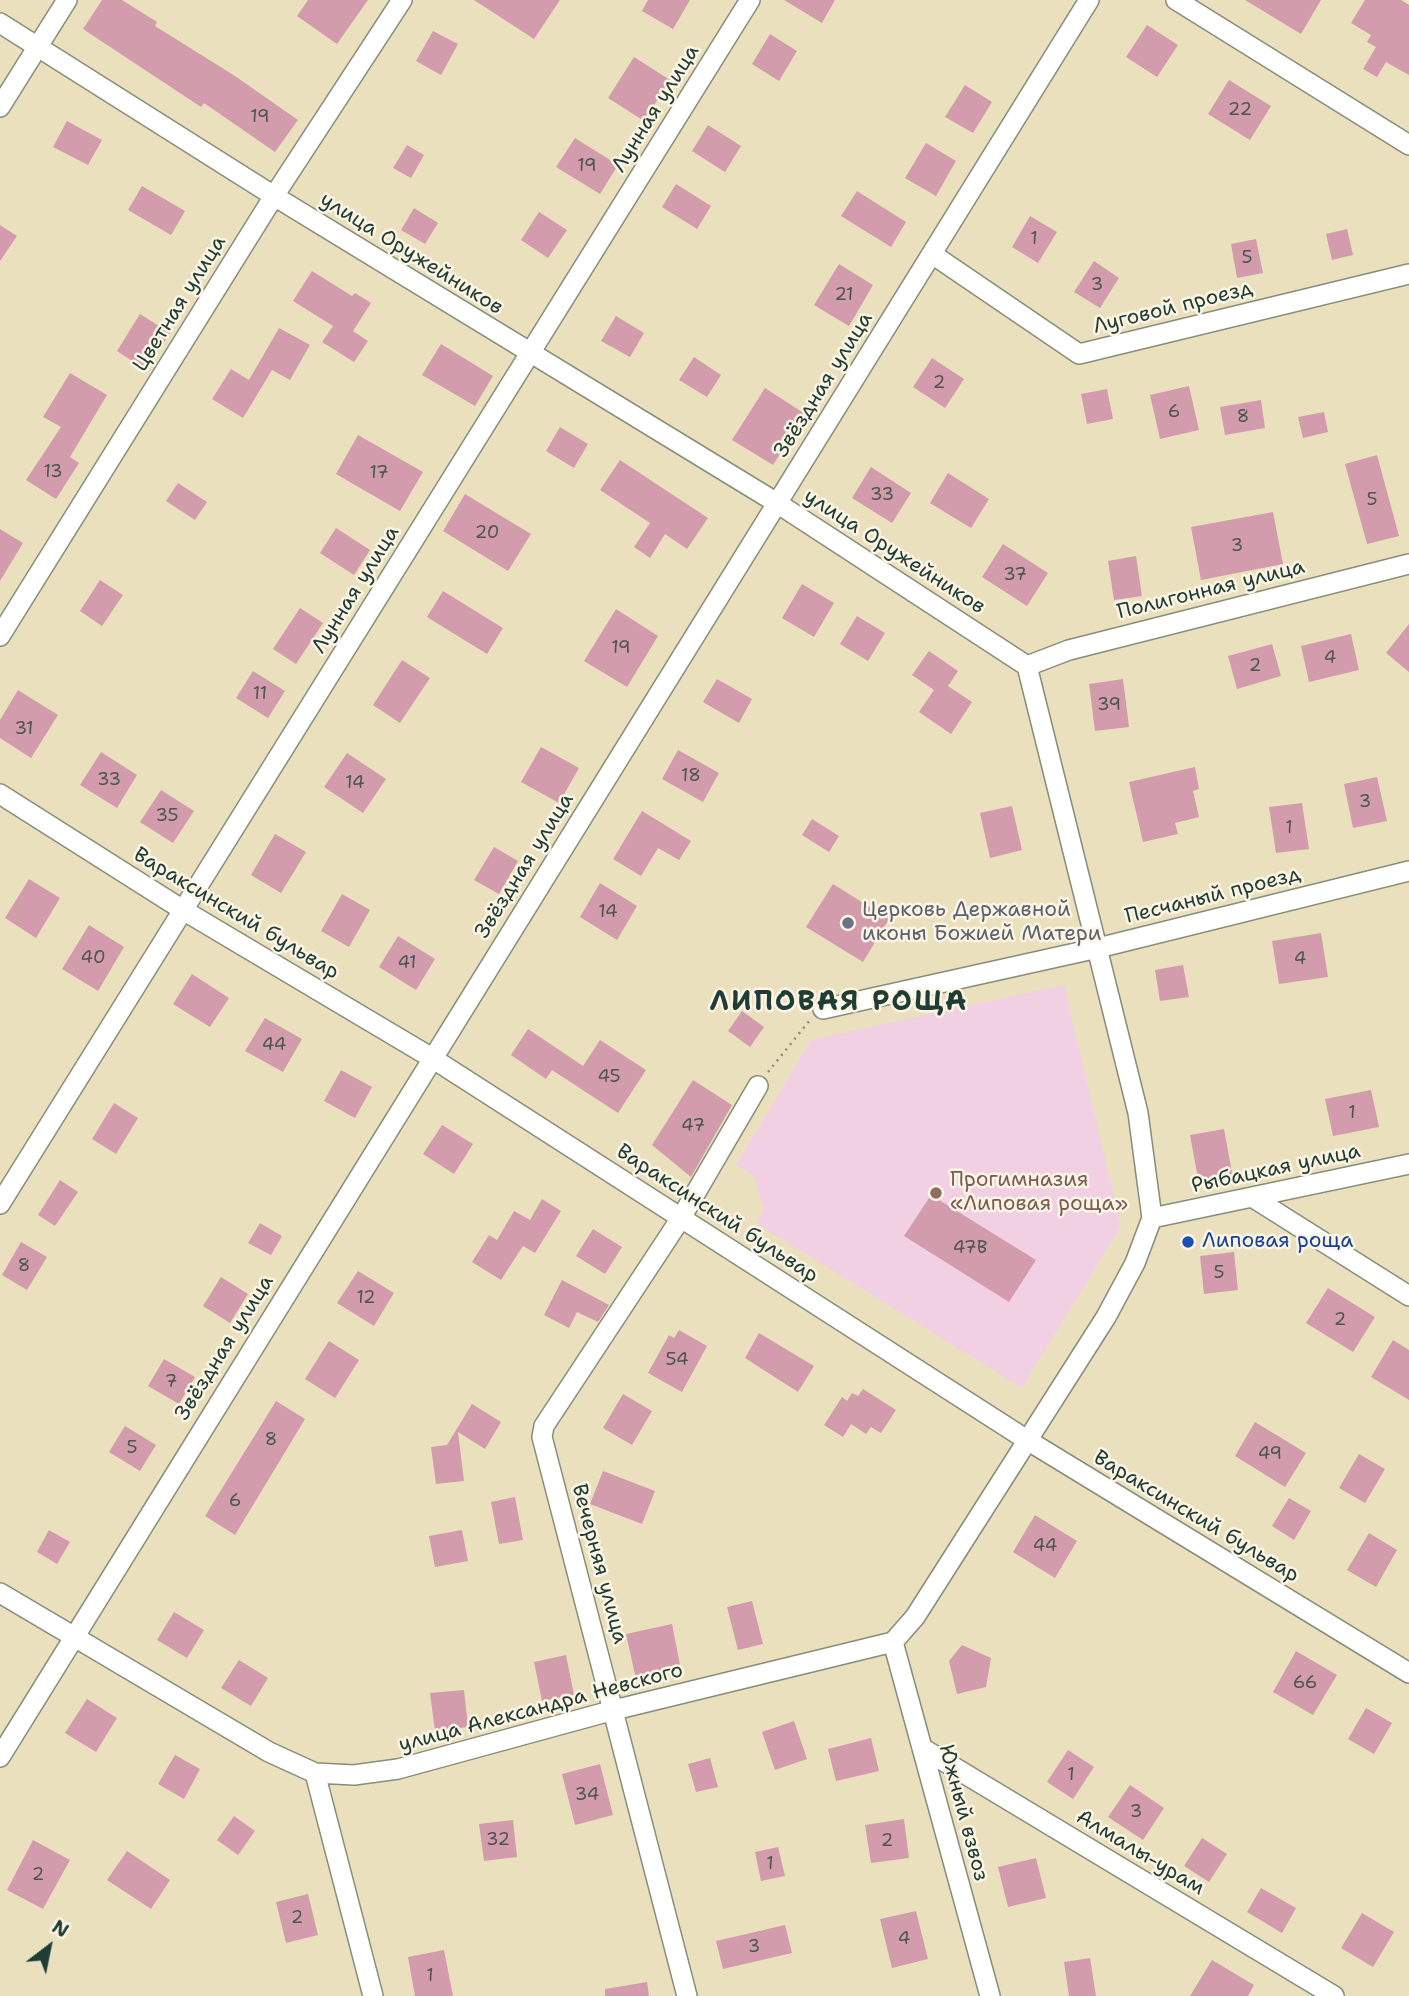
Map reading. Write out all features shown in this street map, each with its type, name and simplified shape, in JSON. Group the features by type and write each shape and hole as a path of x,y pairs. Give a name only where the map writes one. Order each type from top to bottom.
{"street":[{"path":"0,107 67,0"},
{"name":"Цветная улица","path":"0,636 274,197 402,0"},
{"name":"Лунная улица","path":"0,1204 750,0"},
{"name":"Звёздная улица","path":"0,1757 1089,0"},
{"path":"1176,0 1409,145"},
{"name":"улица Оружейников","path":"0,23 274,197 777,503 1027,666"},
{"name":"Луговой проезд","path":"932,254 1079,354 1409,274"},
{"name":"Полигонная улица","path":"1027,666 1069,650 1409,564"},
{"path":"893,1642 915,1617 1106,1317 1135,1263 1152,1219 1138,1114 1027,666"},
{"name":"Вараксинский бульвар","path":"0,794 183,911 432,1058 1027,1440 1409,1673"},
{"name":"Песчаный проезд","path":"823,1009 1098,948 1409,871"},
{"path":"681,1218 758,1086"},
{"name":"Рыбацкая улица","path":"1152,1219 1409,1164"},
{"path":"1252,1197 1409,1296"},
{"name":"Вечерняя улица","path":"681,1218 544,1426 542,1437 687,1996"},
{"name":"улица Александра Невского","path":"0,1593 269,1752 315,1773 354,1775 398,1769 614,1710 893,1642"},
{"name":"Южный взвоз","path":"893,1642 990,1996"},
{"name":"Алмалы-урам","path":"922,1748 1335,1996"},
{"path":"315,1773 373,1996"}],"path":[{"path":"758,1086 803,1026 823,1009"}],"shaded area":[{"name":"Прогимназия «Липовая роща»","path":"1064,985 1121,1226 1022,1388 756,1223 764,1211 754,1176 736,1165 811,1040"}],"building":[{"path":"102,0 122,0 157,22 155,26 235,76 298,120 275,152 204,103 201,107 83,29"},
{"path":"308,0 368,0 337,44 297,16"},
{"path":"474,0 560,0 534,39"},
{"path":"648,0 690,0 673,29 642,11"},
{"path":"784,0 835,0 822,23"},
{"path":"1245,0 1321,0 1301,34"},
{"path":"1365,0 1401,0 1409,5 1409,75 1386,62 1377,77 1363,69 1376,47 1367,42 1371,35 1351,23"},
{"path":"1147,25 1178,45 1157,77 1126,57"},
{"path":"433,31 458,44 441,75 416,61"},
{"path":"770,34 797,51 779,81 752,64"},
{"path":"634,57 670,80 644,121 608,98"},
{"path":"1229,80 1271,106 1250,140 1208,114"},
{"path":"965,85 992,102 973,133 945,117"},
{"path":"67,121 102,140 88,165 53,147"},
{"path":"708,125 741,146 725,172 692,151"},
{"path":"575,138 618,165 600,194 556,167"},
{"path":"926,143 956,161 936,196 905,178"},
{"path":"407,145 424,155 411,178 393,168"},
{"path":"676,184 711,206 697,229 662,207"},
{"path":"142,186 185,211 171,235 128,210"},
{"path":"857,191 906,222 891,247 841,216"},
{"path":"414,208 438,223 425,244 401,230"},
{"path":"539,212 567,230 548,258 521,240"},
{"path":"1030,216 1057,232 1038,263 1012,247"},
{"path":"0,225 17,236 0,261"},
{"path":"1347,229 1353,255 1332,260 1326,234"},
{"path":"1256,239 1263,273 1237,278 1231,244"},
{"path":"1094,261 1119,278 1100,308 1074,292"},
{"path":"839,264 873,285 849,326 814,305"},
{"path":"312,271 352,296 355,293 371,303 353,331 368,341 354,362 322,342 333,326 293,301"},
{"path":"140,314 170,333 146,370 117,351"},
{"path":"616,316 644,333 630,357 601,341"},
{"path":"279,328 310,345 290,380 272,370 243,418 212,399 231,369 249,380"},
{"path":"441,344 493,376 475,406 422,375"},
{"path":"694,357 721,375 707,397 679,380"},
{"path":"932,358 964,379 945,408 913,387"},
{"path":"70,373 107,395 70,457 79,463 56,499 26,480 61,427 43,417"},
{"path":"1189,386 1199,430 1160,439 1150,395"},
{"path":"765,388 805,414 773,465 732,440"},
{"path":"1107,389 1113,419 1087,424 1081,394"},
{"path":"1261,400 1265,428 1225,435 1220,407"},
{"path":"1324,412 1328,432 1303,438 1298,417"},
{"path":"560,427 588,444 574,468 546,451"},
{"path":"358,435 423,472 400,511 336,474"},
{"path":"1377,455 1399,536 1367,544 1345,464"},
{"path":"620,460 708,518 687,549 665,534 650,558 634,547 650,523 600,490"},
{"path":"871,467 911,493 892,523 852,498"},
{"path":"948,473 989,499 971,528 930,503"},
{"path":"178,483 207,502 195,520 166,501"},
{"path":"465,494 531,534 508,571 443,531"},
{"path":"1273,512 1283,564 1201,580 1191,527"},
{"path":"336,528 370,550 354,575 320,553"},
{"path":"0,529 23,543 0,581"},
{"path":"1003,544 1048,573 1027,606 982,577"},
{"path":"1136,556 1142,596 1114,600 1108,561"},
{"path":"100,580 123,595 102,626 80,611"},
{"path":"802,584 834,603 814,637 782,618"},
{"path":"443,591 503,628 487,654 427,617"},
{"path":"300,608 323,623 296,664 273,649"},
{"path":"616,609 658,636 627,687 584,661"},
{"path":"857,616 885,633 868,661 840,644"},
{"path":"1409,624 1409,672 1386,653"},
{"path":"1351,634 1359,670 1309,682 1301,646"},
{"path":"1272,644 1281,676 1237,689 1228,656"},
{"path":"929,651 958,671 948,686 972,702 951,734 919,712 934,690 912,675"},
{"path":"402,660 430,678 400,723 373,705"},
{"path":"253,671 285,691 268,718 236,698"},
{"path":"717,679 752,699 739,723 703,702"},
{"path":"1123,679 1129,727 1095,731 1089,684"},
{"path":"18,690 58,715 31,758 0,738 0,720"},
{"path":"541,747 579,768 559,803 521,782"},
{"path":"678,750 719,773 703,802 662,779"},
{"path":"101,752 137,775 117,808 80,785"},
{"path":"347,753 386,779 363,813 324,787"},
{"path":"1195,767 1199,789 1193,791 1199,817 1175,823 1178,834 1143,842 1129,782"},
{"path":"1377,777 1387,821 1353,828 1344,784"},
{"path":"161,790 194,811 173,843 140,822"},
{"path":"1302,803 1309,849 1276,853 1269,807"},
{"path":"1012,806 1022,850 990,858 980,813"},
{"path":"642,811 691,841 679,860 658,848 641,876 613,859"},
{"path":"812,819 839,836 829,852 802,835"},
{"path":"275,834 306,852 281,893 251,875"},
{"path":"494,847 518,861 499,894 474,880"},
{"path":"29,879 60,898 36,938 5,918"},
{"path":"600,883 637,906 617,940 580,917"},
{"name":"Церковь Державной иконы Божией Матери","path":"833,884 889,919 863,962 806,927"},
{"path":"342,894 370,910 349,947 321,931"},
{"path":"89,925 124,947 98,991 62,969"},
{"path":"1321,933 1328,977 1279,984 1272,941"},
{"path":"398,936 435,959 416,990 379,967"},
{"path":"1183,965 1189,997 1160,1001 1155,970"},
{"path":"192,974 229,998 210,1027 173,1004"},
{"path":"742,1011 764,1027 750,1047 728,1031"},
{"path":"265,1018 302,1039 283,1072 245,1051"},
{"path":"528,1029 583,1066 600,1040 646,1070 618,1113 552,1070 546,1079 511,1055"},
{"path":"341,1070 372,1087 355,1118 324,1101"},
{"path":"693,1080 732,1105 691,1177 652,1145"},
{"path":"1371,1090 1379,1127 1333,1136 1325,1099"},
{"path":"114,1103 138,1118 116,1154 92,1139"},
{"path":"442,1125 473,1144 454,1174 423,1154"},
{"path":"1224,1129 1233,1178 1199,1184 1190,1135"},
{"path":"60,1180 78,1192 55,1226 38,1215"},
{"path":"931,1195 1036,1260 1009,1302 904,1236"},
{"path":"542,1199 561,1211 535,1253 523,1246 501,1280 472,1262 489,1235 497,1240 514,1211 530,1220"},
{"path":"260,1223 282,1236 271,1255 248,1243"},
{"path":"593,1229 622,1247 605,1274 576,1256"},
{"path":"21,1242 47,1257 27,1290 2,1275"},
{"path":"1234,1252 1238,1290 1204,1294 1200,1256"},
{"path":"358,1271 394,1293 374,1326 337,1303"},
{"path":"221,1277 248,1294 230,1323 203,1306"},
{"path":"562,1280 609,1305 598,1322 577,1312 569,1328 544,1315"},
{"path":"1328,1288 1375,1317 1353,1352 1306,1323"},
{"path":"679,1330 707,1346 682,1392 648,1373 669,1335 674,1338"},
{"path":"759,1333 814,1366 798,1392 745,1358"},
{"path":"1393,1340 1409,1350 1409,1400 1371,1377"},
{"path":"329,1341 359,1360 335,1398 305,1379"},
{"path":"164,1359 195,1377 179,1404 148,1386"},
{"path":"863,1389 896,1410 881,1433 871,1427 866,1434 851,1424 843,1437 824,1425 842,1397 847,1401 852,1393 858,1396"},
{"path":"623,1394 652,1411 632,1445 603,1428"},
{"path":"276,1401 305,1419 235,1535 205,1516"},
{"path":"472,1404 501,1422 485,1449 458,1432 464,1481 436,1484 431,1447 447,1445"},
{"path":"1255,1422 1306,1453 1285,1487 1235,1456"},
{"path":"125,1426 156,1445 140,1471 109,1452"},
{"path":"1359,1454 1385,1469 1365,1503 1339,1488"},
{"path":"603,1471 655,1491 642,1524 590,1504"},
{"path":"515,1497 523,1540 499,1544 491,1502"},
{"path":"1289,1498 1311,1511 1294,1540 1272,1526"},
{"path":"1035,1515 1077,1541 1055,1578 1013,1552"},
{"path":"49,1530 70,1542 57,1564 37,1552"},
{"path":"462,1530 468,1561 435,1567 429,1536"},
{"path":"1369,1533 1397,1550 1376,1587 1347,1570"},
{"path":"752,1601 763,1644 738,1650 727,1607"},
{"path":"174,1612 204,1630 187,1658 157,1640"},
{"path":"672,1624 681,1670 636,1679 626,1634"},
{"path":"962,1645 991,1658 986,1687 957,1694 949,1661"},
{"path":"1296,1651 1337,1675 1313,1715 1273,1692"},
{"path":"566,1655 574,1695 542,1701 534,1662"},
{"path":"239,1660 268,1678 251,1706 221,1688"},
{"path":"464,1690 468,1727 435,1731 430,1693"},
{"path":"87,1699 117,1718 96,1752 65,1733"},
{"path":"1366,1708 1392,1723 1374,1754 1348,1739"},
{"path":"794,1721 807,1759 775,1770 762,1732"},
{"path":"871,1738 879,1771 836,1781 828,1749"},
{"path":"1068,1750 1094,1767 1073,1799 1047,1782"},
{"path":"175,1755 200,1769 184,1799 158,1784"},
{"path":"710,1758 718,1787 696,1792 688,1764"},
{"path":"600,1764 613,1815 575,1825 562,1774"},
{"path":"1130,1785 1164,1808 1143,1840 1108,1817"},
{"path":"234,1816 255,1831 238,1855 217,1840"},
{"path":"904,1819 909,1858 871,1863 865,1825"},
{"path":"513,1820 517,1857 484,1861 479,1824"},
{"path":"1202,1838 1227,1854 1209,1882 1184,1866"},
{"path":"33,1840 70,1860 43,1909 7,1890"},
{"path":"778,1847 785,1876 761,1881 755,1852"},
{"path":"127,1851 170,1880 151,1909 107,1880"},
{"path":"1036,1858 1046,1898 1008,1907 998,1867"},
{"path":"1261,1888 1296,1908 1282,1933 1247,1912"},
{"path":"308,1894 318,1935 286,1943 276,1902"},
{"path":"916,1911 928,1959 892,1968 880,1919"},
{"path":"1362,1913 1394,1932 1373,1967 1341,1948"},
{"path":"785,1925 792,1953 723,1969 716,1941"},
{"path":"444,1950 453,1996 415,1996 408,1957"},
{"path":"1090,1958 1096,1996 1069,1996 1064,1962"},
{"path":"1212,1960 1254,1985 1248,1996 1190,1996"},
{"path":"647,1982 649,1996 605,1996 605,1989"}],"place":[{"name":"Церковь Державной иконы Божией Матери","path":"848,923"},
{"name":"Прогимназия «Липовая роща»","path":"936,1193"},
{"name":"Липовая роща","path":"1188,1242"}],"district":[{"name":"ЛИПОВАЯ РОЩА","path":"839,1003"}]}
